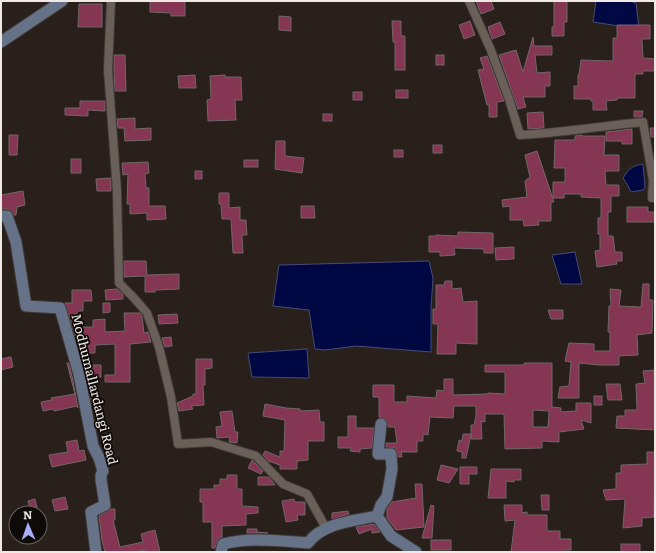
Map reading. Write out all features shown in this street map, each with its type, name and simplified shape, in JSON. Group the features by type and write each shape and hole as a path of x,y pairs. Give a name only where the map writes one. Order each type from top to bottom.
{"street":[{"path":"1,42 62,1"},
{"path":"111,1 108,70 117,191 119,283 147,313 159,347 171,397 178,444 211,442 256,456 283,484 307,494 326,528"},
{"path":"469,1 490,48 509,99 520,135 553,133 643,122 653,180 652,198"},
{"name":"Modhumallardangi Road","path":"1,216 7,216 16,242 26,306 60,308 79,374 93,446 103,471 101,480 106,505 91,512 96,552"},
{"path":"377,516 381,505 387,497 392,469 391,454 378,454 381,424"},
{"path":"221,552 223,544 234,541 270,540 308,543 313,536 326,528 377,516"},
{"path":"377,516 391,536 416,552"}],"shaded area":[{"path":"596,1 630,1 636,3 639,29 593,22"},
{"path":"643,164 645,187 643,190 631,192 623,178 631,168"},
{"path":"575,252 582,284 561,284 552,255"},
{"path":"429,261 433,278 431,352 356,346 325,350 315,349 309,310 273,306 279,265"},
{"path":"307,349 309,378 252,377 248,353"}],"building":[{"path":"185,1 185,16 171,16 171,13 150,12 150,2"},
{"path":"476,1 491,1 494,9 481,14"},
{"path":"554,1 567,1 567,22 564,22 564,36 552,36 552,27 554,27"},
{"path":"79,4 102,4 102,27 78,27"},
{"path":"279,16 291,17 291,31 279,30"},
{"path":"392,21 401,21 401,36 405,36 405,70 395,70 395,42 393,42"},
{"path":"470,21 475,35 464,39 459,25"},
{"path":"500,22 505,34 492,39 488,27"},
{"path":"617,25 650,25 650,39 642,39 643,58 655,59 655,71 643,71 643,74 635,74 635,98 617,98 617,100 606,101 607,110 593,110 593,101 591,101 591,99 574,99 574,86 578,86 578,75 581,60 613,61 613,38 617,38"},
{"path":"533,37 534,46 552,46 552,55 535,55 537,73 550,72 550,86 545,86 545,97 523,97 526,107 518,109 499,55 516,50 523,72"},
{"path":"114,55 125,55 126,91 115,91"},
{"path":"436,55 444,55 444,65 436,65"},
{"path":"487,56 504,101 497,102 497,117 489,117 489,104 487,105 478,70 484,69 480,58"},
{"path":"195,75 196,88 179,88 178,76"},
{"path":"225,75 225,77 241,77 242,100 235,100 236,120 208,121 207,100 211,99 210,76"},
{"path":"396,90 408,90 408,98 396,98"},
{"path":"353,92 362,92 362,100 353,100"},
{"path":"80,101 105,101 105,111 88,110 88,116 65,115 65,108 80,108"},
{"path":"634,111 643,111 642,117 634,117"},
{"path":"543,112 544,128 528,129 527,113"},
{"path":"323,114 332,114 332,121 323,121"},
{"path":"135,118 135,129 151,128 151,140 125,141 124,128 118,128 117,119"},
{"path":"650,128 655,128 655,137 651,137"},
{"path":"632,129 632,144 622,144 622,141 606,141 606,132"},
{"path":"9,135 18,135 17,155 9,155"},
{"path":"575,136 605,136 604,155 619,155 619,171 605,171 606,185 619,185 619,196 611,196 611,212 608,212 608,236 613,236 615,252 622,252 622,261 616,261 617,264 597,267 595,251 600,250 598,218 601,218 601,198 581,197 581,194 564,194 564,198 553,198 553,182 565,182 565,168 554,168 555,140 575,140"},
{"path":"276,141 285,141 285,156 304,158 302,173 275,169"},
{"path":"433,145 442,145 442,153 433,153"},
{"path":"394,150 403,150 403,157 394,157"},
{"path":"537,151 554,202 551,202 551,221 538,221 539,225 524,226 523,220 510,220 510,206 503,207 502,200 527,197 525,181 530,177 525,155"},
{"path":"71,159 81,159 81,173 71,173"},
{"path":"244,160 258,160 258,167 244,167"},
{"path":"148,162 149,173 145,174 146,188 149,188 149,206 165,206 166,219 147,220 147,213 130,214 130,204 127,204 128,174 123,175 122,163"},
{"path":"195,171 202,171 202,179 195,179"},
{"path":"111,178 111,191 97,191 96,179"},
{"path":"23,191 25,205 17,207 16,215 7,209 1,209 1,195"},
{"path":"219,193 229,193 229,208 240,207 240,220 246,220 247,235 242,235 243,253 233,253 231,219 222,219 221,204 219,204"},
{"path":"301,206 314,206 315,218 301,218"},
{"path":"627,207 648,207 648,212 655,212 655,222 627,222"},
{"path":"458,232 493,233 493,253 484,253 484,249 454,248 455,255 440,256 440,252 429,252 429,236 458,236"},
{"path":"514,247 514,259 496,260 495,248"},
{"path":"124,261 146,261 147,275 179,274 179,289 145,292 145,276 124,277"},
{"path":"445,281 452,281 452,289 461,288 463,302 477,301 477,344 456,343 456,354 437,354 438,324 433,324 433,309 436,309 436,285 444,285"},
{"path":"643,284 649,284 649,300 653,300 652,333 637,335 638,355 619,356 619,365 579,363 579,398 558,398 560,387 569,386 571,362 565,361 569,343 594,344 594,351 610,351 610,332 608,332 609,306 611,306 610,289 621,290 619,306 641,307"},
{"path":"117,289 123,294 123,299 106,300 105,290"},
{"path":"72,290 91,290 92,301 83,301 83,311 77,311 77,327 93,327 93,320 105,319 105,332 125,331 124,313 140,313 142,316 144,333 148,332 151,342 130,344 130,382 105,382 105,375 115,375 115,344 95,345 95,353 84,353 83,335 75,336 65,303 72,303"},
{"path":"103,303 110,303 110,312 103,313"},
{"path":"548,310 563,310 563,319 551,319"},
{"path":"177,314 178,323 159,324 158,315"},
{"path":"171,337 172,346 165,347 162,338"},
{"path":"11,357 13,367 1,370 1,359"},
{"path":"196,359 212,359 212,368 205,369 205,385 203,385 204,405 191,406 193,409 179,411 177,403 193,396 193,394 196,394"},
{"path":"67,363 69,363 78,408 77,406 54,411 53,409 43,411 41,402 52,400 51,398 75,394"},
{"path":"524,363 552,363 552,407 561,408 561,412 576,411 576,403 591,403 591,423 581,420 584,429 559,432 559,442 542,441 542,448 505,449 504,414 485,414 485,422 481,421 482,439 471,439 471,425 474,425 476,406 454,406 453,418 430,417 428,435 423,434 423,441 417,441 417,452 401,452 402,457 398,457 395,448 386,447 386,443 397,443 395,427 388,427 385,419 379,417 379,397 373,397 373,385 394,385 394,402 407,402 407,396 436,398 437,390 444,391 444,379 453,379 453,395 488,393 505,394 505,372 485,372 485,365 524,365","holes":["533,410 549,411 548,427 533,427"]},
{"path":"93,365 101,365 101,377 92,377"},
{"path":"654,370 655,430 616,428 617,416 625,416 625,410 637,410 636,384 645,383 643,371"},
{"path":"87,374 93,405 92,405"},
{"path":"606,384 620,384 622,400 608,400"},
{"path":"594,396 602,396 602,405 594,405"},
{"path":"265,404 300,409 300,411 319,410 320,422 324,422 324,441 308,441 308,460 297,461 297,469 280,469 280,465 268,461 263,455 265,451 280,457 280,451 284,451 285,420 263,416"},
{"path":"232,411 235,432 238,432 237,443 229,442 230,437 217,438 216,427 222,426 220,412"},
{"path":"348,416 356,416 356,428 374,428 372,448 360,449 360,452 350,451 351,448 338,448 338,437 348,437"},
{"path":"463,434 471,434 466,458 462,458 462,452 457,451 459,440 462,441"},
{"path":"77,440 79,451 84,450 86,460 52,467 49,455 68,452 66,442"},
{"path":"647,452 655,452 654,517 642,518 642,526 623,528 625,499 606,500 603,490 616,489 616,473 621,473 621,465 647,464"},
{"path":"252,460 263,471 261,474 248,468"},
{"path":"441,465 458,469 449,483 437,480"},
{"path":"460,467 477,467 477,474 469,474 469,484 460,484"},
{"path":"491,469 521,469 521,480 514,480 514,482 506,481 506,498 488,498"},
{"path":"227,475 237,475 237,489 242,489 242,506 258,507 258,513 246,514 246,525 222,526 222,537 218,539 215,548 212,548 212,522 203,522 203,502 200,502 200,489 214,489 214,485 220,485 220,479 227,479"},
{"path":"258,477 269,477 275,485 258,485"},
{"path":"415,484 422,484 424,527 396,530 387,518 387,508 392,502 416,498"},
{"path":"541,495 549,495 549,510 542,510"},
{"path":"65,497 68,509 55,511 52,500"},
{"path":"35,499 36,505 29,505 28,501"},
{"path":"294,499 295,502 305,502 305,515 297,515 298,520 286,522 282,501"},
{"path":"431,505 434,506 432,538 422,538"},
{"path":"504,505 522,505 522,513 527,512 527,515 547,515 547,531 560,531 560,539 571,539 571,550 563,550 563,552 511,552 515,520 505,521"},
{"path":"110,509 115,509 115,520 113,520 120,547 143,542 141,534 155,530 160,552 146,552 145,550 136,552 105,552 99,516"},
{"path":"348,511 349,514 332,519 332,513"},
{"path":"374,524 380,532 372,533 372,529 359,534 356,527"},
{"path":"247,529 257,529 257,532 268,533 247,533"},
{"path":"431,540 451,540 451,550 431,550"},
{"path":"621,544 640,544 640,552 621,552"}]}
